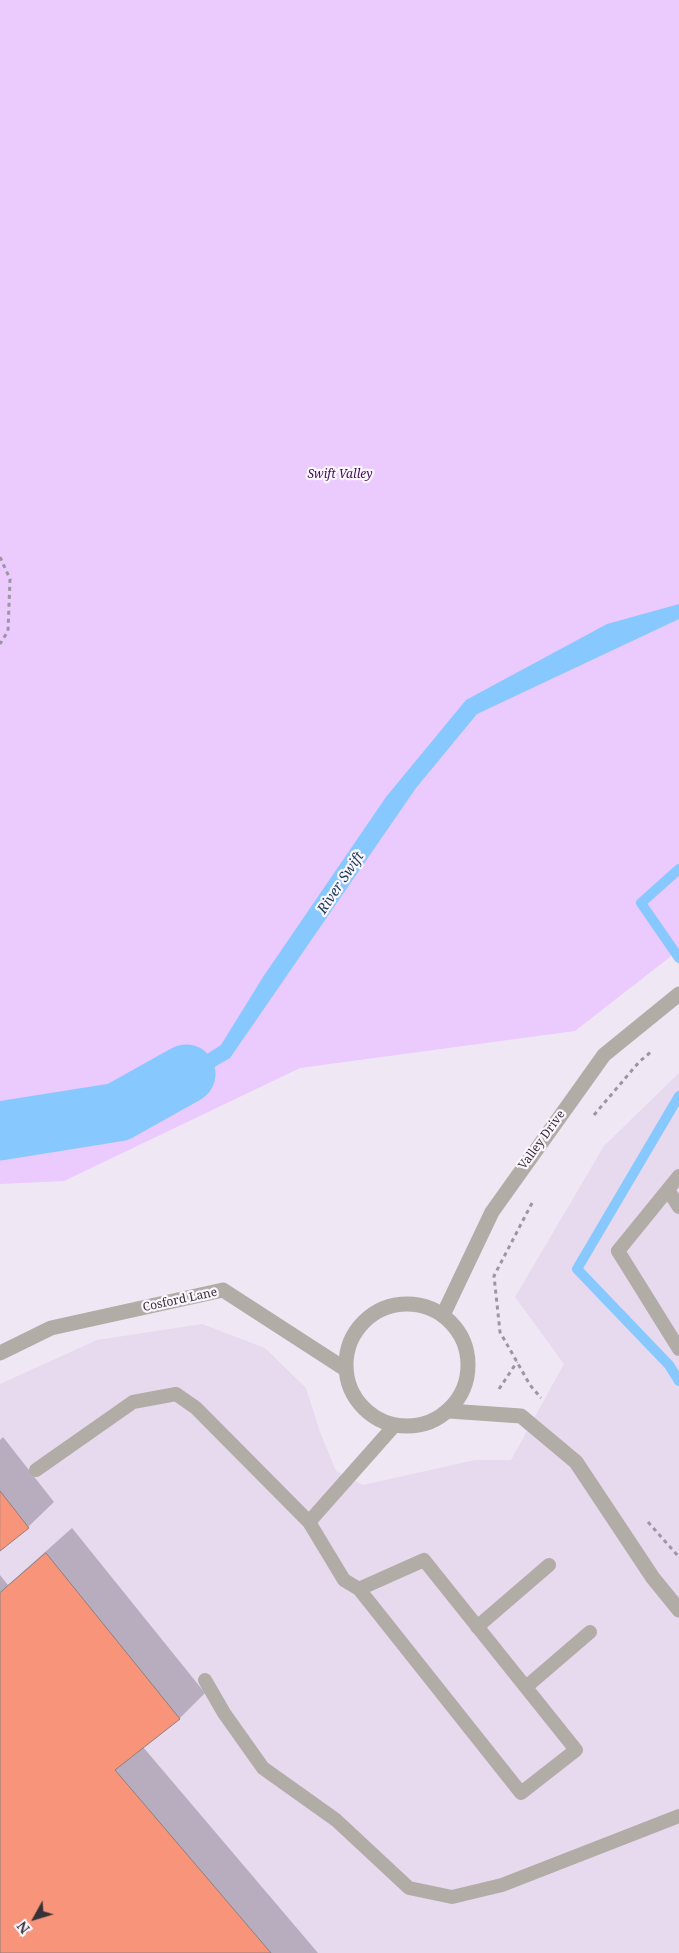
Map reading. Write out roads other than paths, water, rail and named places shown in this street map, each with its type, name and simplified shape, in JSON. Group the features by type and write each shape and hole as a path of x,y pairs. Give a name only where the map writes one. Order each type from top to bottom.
{"street":[{"name":"Valley Drive","path":"442,1315 492,1212 604,1054 679,994"},
{"name":"Cosford Lane","path":"0,1353 51,1328 223,1290 345,1369"},
{"path":"405,1303 424,1306 442,1315 456,1328 464,1344 468,1362 467,1380 460,1397 449,1411 433,1422 414,1427 394,1426 375,1418 360,1406 350,1389 345,1369 347,1350 355,1332 368,1317 386,1307 405,1303"},
{"path":"449,1411 521,1416 576,1462 653,1578 679,1610"}],"lane":[{"path":"679,1176 618,1251 679,1349"},
{"path":"668,1190 679,1207"},
{"path":"36,1470 133,1402 176,1394 196,1408 309,1522 344,1580 359,1589 521,1793 576,1750 424,1560 359,1589"},
{"path":"309,1522 394,1426"},
{"path":"477,1627 549,1565"},
{"path":"526,1687 590,1632"},
{"path":"204,1680 224,1713 263,1768 336,1820 409,1888 452,1897 502,1885 679,1816"}],"water":[{"path":"679,604 679,619 477,714 416,788 230,1058 89,1140 36,1147 0,1141 0,1132 26,1137 88,1130 221,1045 263,977 386,797 466,700 607,624"}],"waterway":[{"path":"679,869 641,903 679,958"},
{"name":"River Swift","path":"0,1131 118,1112 186,1074"},
{"path":"679,1096 577,1269 669,1365 679,1381"}],"park label":[{"name":"Swift Valley","path":"340,475"}]}
